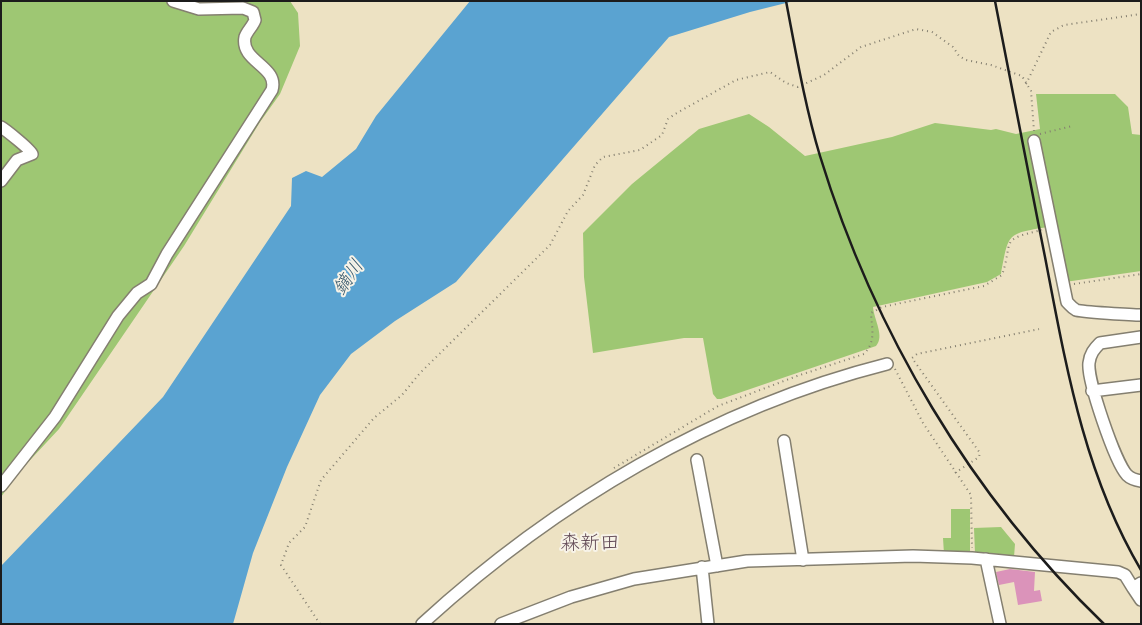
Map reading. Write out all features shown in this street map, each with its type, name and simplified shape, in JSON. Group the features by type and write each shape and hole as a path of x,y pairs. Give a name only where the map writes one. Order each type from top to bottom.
{"street":[{"path":"1,486 55,417 118,316 137,293 151,284 163,260 272,90 274,82 270,75 250,56 246,48 246,35 256,20 252,12 243,8 199,10 173,1"},
{"path":"1,127 16,141 29,148 32,154 14,162 1,181"},
{"path":"1034,141 1067,302 1079,311 1119,313 1131,316 1141,315"},
{"path":"1141,337 1110,340 1100,343 1089,360 1092,390 1121,466 1126,475 1134,480 1141,481"},
{"path":"422,624 493,563 546,523 682,442 775,399 887,364"},
{"path":"1092,390 1141,385"},
{"path":"784,440 803,560"},
{"path":"697,460 717,566"},
{"path":"506,623 571,597 634,579 747,561 913,556 986,559 1118,572 1137,585 1141,600"},
{"path":"986,559 1000,624"},
{"path":"702,567 708,624"}],"path":[{"path":"1026,84 1051,32 1064,25 1141,14"},
{"path":"320,624 281,565 289,543 305,527 321,480 374,418 402,395 420,373 550,245 568,211 583,195 595,166 603,157 640,150 662,134 668,119 736,80 770,72 786,83 798,86 824,75 861,47 916,30 932,32 954,47 959,56 966,60 991,65 1022,76 1030,91 1034,118 1034,141"},
{"path":"1034,141 1039,134 1072,126"},
{"path":"718,406 797,376 864,354 871,346 873,337 871,313 882,307 984,286 995,281 1002,275 1007,246 1012,240 1018,236 1052,228"},
{"path":"1063,286 1141,274"},
{"path":"955,473 979,457 980,453 912,358 917,354 1039,329"},
{"path":"887,364 896,371 923,422 970,495 972,558"}],"green space":[{"path":"1,1 290,1 298,13 300,46 280,94 260,122 184,246 59,429 19,472 1,497"},
{"path":"1036,94 1115,94 1128,107 1132,134 1141,135 1141,271 1065,282 1047,227 1017,234 1008,243 1001,274 987,282 873,307 879,333 876,346 721,399 717,399 713,394 703,338 684,338 593,353 584,277 583,233 632,184 699,129 749,114 769,127 805,156 892,137 935,123 996,129 1016,134 1040,129"},
{"path":"951,509 970,509 970,554 944,554 943,538 951,538"},
{"path":"1001,527 1015,544 1014,557 975,554 974,528"}],"water":[{"name":"鏑川","path":"470,1 794,1 750,12 669,37 456,282 395,321 351,354 320,395 287,467 253,553 233,624 1,624 1,566 163,397 291,206 292,178 306,171 322,177 356,149 376,116"}],"building":[{"path":"1010,569 1035,572 1034,591 1040,590 1042,601 1018,605 1014,582 999,585 996,572"}],"railway":[{"path":"786,1 805,99 820,156 842,221 868,285 899,348 932,408 970,466 1011,522 1056,574 1104,624"},
{"path":"995,1 1061,338 1080,418 1091,458 1105,496 1121,533 1141,570"}],"district":[{"name":"森新田","path":"590,546"}]}
